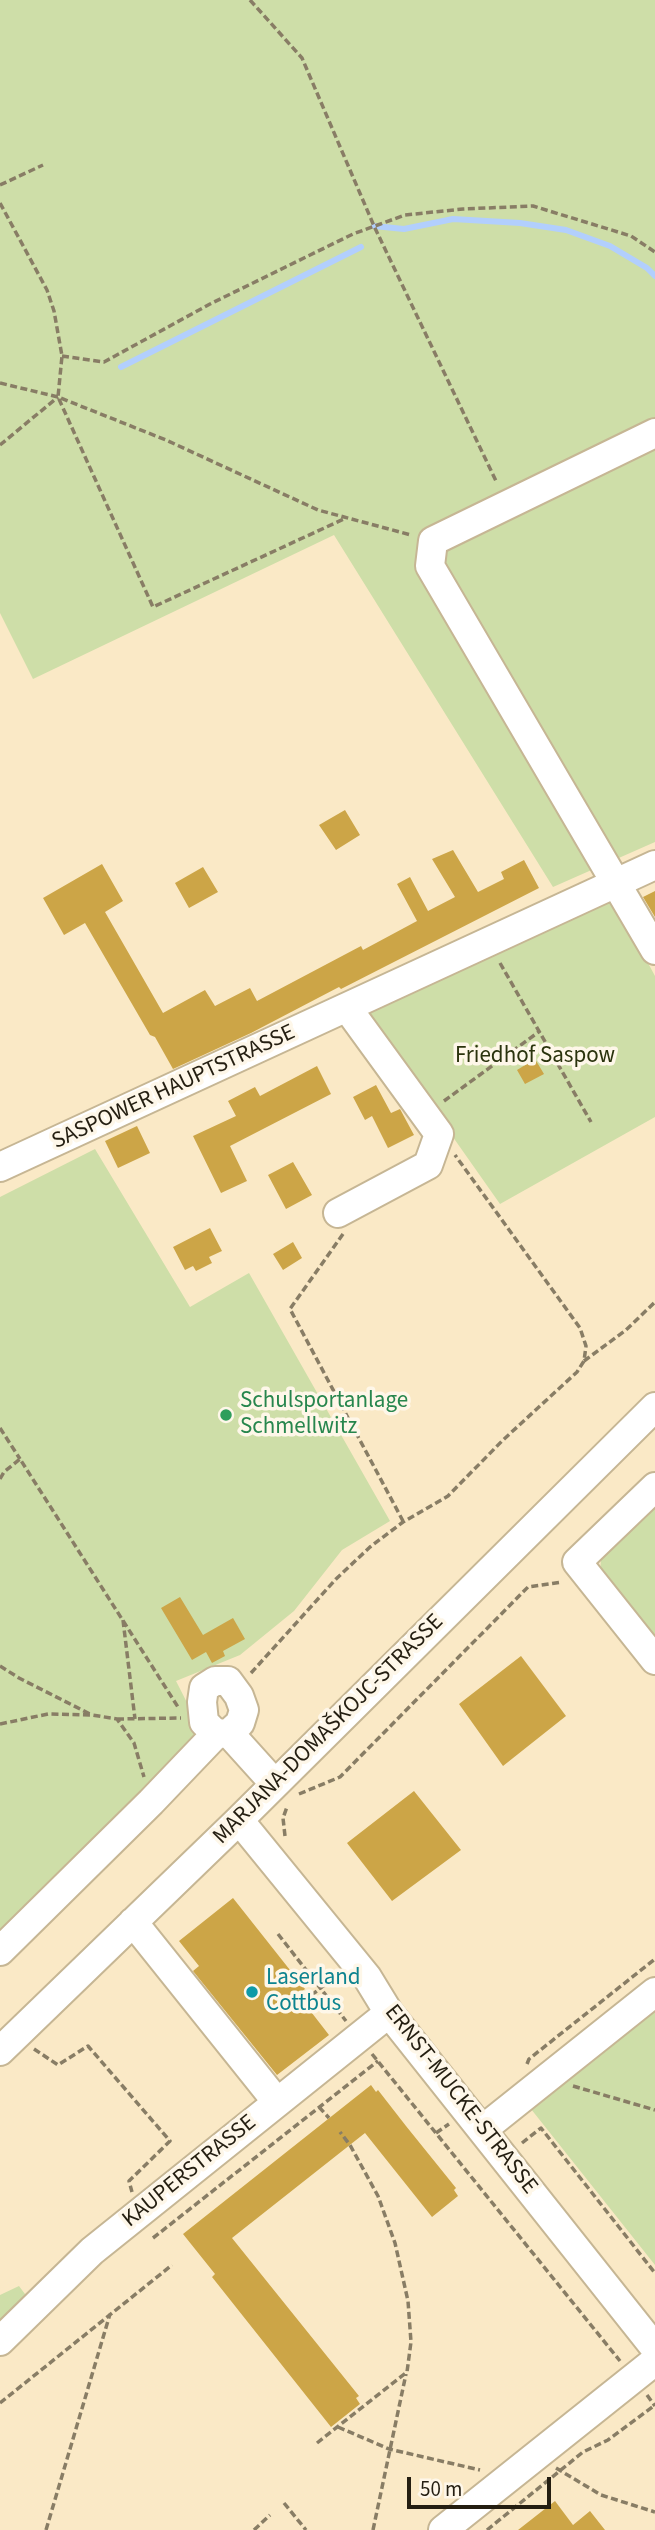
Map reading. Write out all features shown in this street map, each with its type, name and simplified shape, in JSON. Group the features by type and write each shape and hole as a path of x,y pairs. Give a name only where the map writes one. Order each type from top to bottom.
{"street":[{"path":"655,433 433,541 430,566 655,950"},
{"name":"SASPOWER HAUPTSTRASSE","path":"0,1167 348,1009 655,865"},
{"path":"342,1222 428,1165 432,1124 348,1009"},
{"name":"MARJANA-DOMAŠKOJC-STRASSE","path":"8,2044 239,1820 655,1407"},
{"path":"655,1487 577,1562 655,1660"},
{"path":"0,1951 223,1733 240,1723 244,1710 239,1696 228,1681 215,1681 204,1688 204,1722 223,1733 275,1784"},
{"name":"ERNST-MUCKE-STRASSE","path":"239,1820 368,1977 389,2012 655,2347"},
{"path":"133,1922 269,2092"},
{"path":"482,2130 536,2074 655,1992"},
{"name":"KAUPERSTRASSE","path":"0,2341 92,2251 138,2214 269,2092 359,2037 389,2012"},
{"path":"443,2530 644,2369"}],"path":[{"path":"250,0 302,58 374,226 507,504"},
{"path":"0,185 43,165"},
{"path":"0,202 47,290 62,356 58,397 153,607 346,518"},
{"path":"62,356 104,362 209,304 353,234 405,215 533,206 631,236 655,252"},
{"path":"0,383 58,397 166,440 318,510 433,541"},
{"path":"0,445 58,397"},
{"path":"489,943 591,1122"},
{"path":"540,1031 432,1124 580,1328 586,1346 584,1361"},
{"path":"342,1222 290,1309 403,1522"},
{"path":"239,1696 248,1676 370,1547 403,1522 449,1496 503,1440 577,1372 584,1361 626,1329 655,1301"},
{"path":"0,1428 185,1718 117,1719 92,1715 48,1714 0,1724"},
{"path":"0,1479 4,1472 20,1459"},
{"path":"285,1839 282,1831 283,1818 290,1801 299,1794 340,1777 528,1587 547,1582 570,1581 587,1575"},
{"path":"123,1619 135,1719"},
{"path":"0,1666 92,1715"},
{"path":"117,1719 134,1743 152,1802"},
{"path":"278,1934 378,2060 644,2369"},
{"path":"655,1959 528,2059 536,2074 655,2110"},
{"path":"8,2044 58,2065 88,2046 170,2141 129,2181 138,2214"},
{"path":"153,2238 378,2060"},
{"path":"319,2106 329,2119"},
{"path":"504,2157 541,2128 655,2273"},
{"path":"340,2132 378,2196 395,2243 408,2301 411,2342 407,2372 373,2530"},
{"path":"0,2403 172,2265"},
{"path":"46,2530 110,2314"},
{"path":"317,2443 407,2372"},
{"path":"486,2530 583,2452 608,2440 655,2405"},
{"path":"284,2503 306,2530"},
{"path":"254,2530 270,2515"}],"green space":[{"path":"0,0 655,0 655,842 553,887 334,535 33,679 0,613"},
{"name":"Friedhof Saspow","path":"613,898 655,976 655,1117 500,1204 365,1012"},
{"path":"95,1149 190,1307 249,1273 390,1521 342,1550 294,1611 240,1655 176,1681 204,1736 0,1937 0,1197"},
{"path":"655,1503 655,1647 600,1578 601,1556"},
{"path":"655,2009 655,2265 531,2109"},
{"path":"19,2286 28,2298 0,2324 0,2295"}],"building":[{"path":"345,810 360,835 336,850 319,825"},
{"path":"453,850 478,892 504,879 501,872 524,860 539,888 341,989 339,987 251,1033 173,1069 155,1037 150,1035 85,923 64,935 43,898 102,864 123,901 105,912 163,1013 205,990 215,1006 250,988 257,1001 361,946 363,950 417,921 397,884 410,877 428,911 455,897 432,859"},
{"path":"203,867 218,892 189,908 175,883"},
{"path":"655,891 655,917 643,897"},
{"path":"535,1059 544,1074 525,1084 517,1070"},
{"path":"317,1066 331,1094 230,1146 247,1181 221,1193 193,1136 236,1116 228,1101 255,1087 260,1096"},
{"path":"376,1085 391,1113 400,1109 414,1135 388,1148 372,1116 365,1120 353,1097"},
{"path":"137,1126 150,1153 118,1168 105,1141"},
{"path":"293,1162 312,1195 286,1209 268,1175"},
{"path":"210,1228 222,1251 209,1257 212,1263 196,1271 193,1266 185,1270 173,1247"},
{"path":"293,1242 302,1258 283,1270 273,1254"},
{"path":"180,1597 203,1635 233,1618 245,1639 223,1651 225,1656 212,1663 206,1652 192,1660 161,1608"},
{"path":"521,1656 566,1716 503,1766 459,1704"},
{"path":"414,1791 461,1850 392,1901 347,1843"},
{"name":"Laserland Cottbus","path":"233,1898 305,1989 298,1995 329,2035 277,2075 193,1971 199,1966 179,1941"},
{"path":"371,2085 376,2092 378,2090 456,2188 454,2190 458,2196 432,2217 365,2133 232,2238 359,2396 356,2398 360,2404 331,2427 212,2277 215,2274 183,2234"},
{"path":"555,2501 573,2525 590,2511 605,2530 518,2530"}],"waterway":[{"path":"374,226 404,229 453,219 520,223 566,230 610,246 647,268 655,276"},
{"path":"121,367 361,247"}],"place":[{"name":"Schulsportanlage Schmellwitz","path":"226,1415"},
{"name":"Laserland Cottbus","path":"252,1992"}]}
